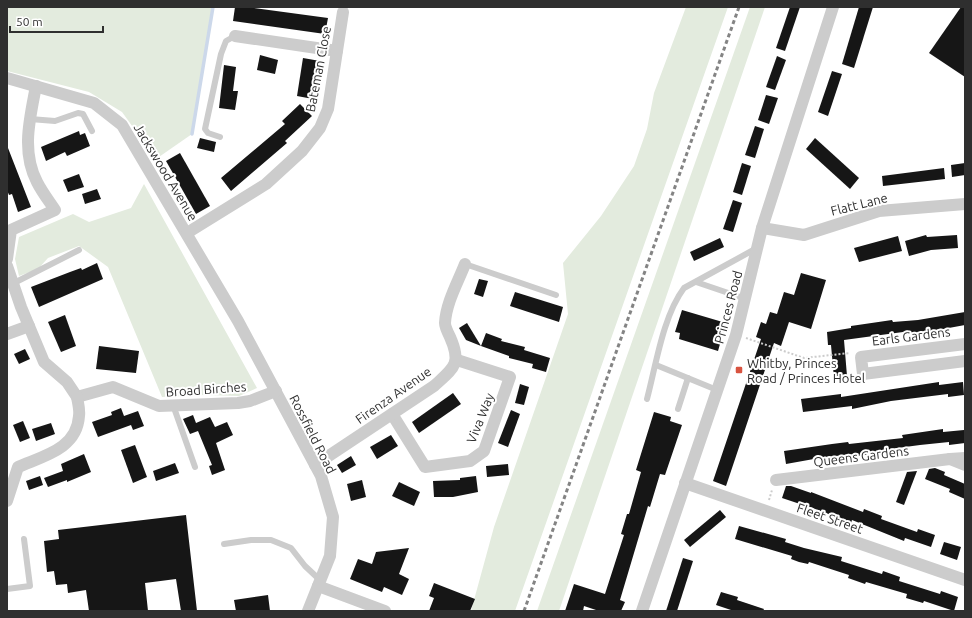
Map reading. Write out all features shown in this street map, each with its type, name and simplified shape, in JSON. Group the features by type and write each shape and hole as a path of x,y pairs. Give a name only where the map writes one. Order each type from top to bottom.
{"street":[{"name":"Princes Road","path":"642,611 736,335 746,299 762,228 833,7"},
{"name":"Bateman Close","path":"187,233 266,184 302,151 320,128 328,109 343,12"},
{"path":"235,36 337,51"},
{"name":"Jackswood Avenue","path":"7,78 94,103 122,125 238,321"},
{"path":"7,260 9,230 55,210 37,181 29,159 28,136 36,86"},
{"name":"Flatt Lane","path":"762,228 804,235 879,211 965,204"},
{"path":"457,360 457,353 445,325 446,312 465,264"},
{"path":"7,266 12,284 44,362 67,382 77,397 79,416 73,437 60,449 18,466 7,501"},
{"name":"Rossfield Road","path":"238,321 321,476 334,517 330,556 308,611"},
{"path":"7,334 29,326"},
{"name":"Earls Gardens","path":"965,344 861,357 863,374 965,361"},
{"name":"Firenza Avenue","path":"315,465 434,386 449,373 457,360"},
{"name":"Viva Way","path":"392,414 425,467 470,461 484,451 510,377 457,360"},
{"name":"Broad Birches","path":"77,397 113,387 159,406 238,403 250,401 276,391"},
{"name":"Queens Gardens","path":"776,480 965,458"},
{"name":"Queens Gardens","path":"950,459 965,465"},
{"name":"Fleet Street","path":"685,483 965,580"},
{"path":"320,584 385,611"}],"lane":[{"path":"220,137 208,134 205,129 221,54 226,41 235,36"},
{"path":"30,119 55,121 78,113 83,114 92,131"},
{"path":"647,399 666,330 678,297 684,288 758,247"},
{"path":"12,284 79,250"},
{"path":"465,264 556,295"},
{"path":"696,282 746,299"},
{"path":"656,365 717,390"},
{"path":"678,409 688,378"},
{"path":"173,405 195,466"},
{"path":"7,589 30,586 24,539"},
{"path":"224,544 251,540 271,540 290,548 320,584"}],"path":[{"path":"736,335 804,358 853,353 861,357"},
{"path":"765,511 776,480"}],"shaded area":[{"path":"7,7 213,7 192,134 156,159 122,112 89,92 7,71"},
{"path":"686,7 728,7 515,611 471,611 494,527 568,314 563,263 601,216 634,166 647,129 654,93"},
{"path":"750,7 765,7 559,611 537,611"},
{"path":"144,184 257,388 239,396 205,395 162,397 108,267 79,246 48,258 38,269 19,276 15,259 19,237 73,214 89,222 131,208"}],"building":[{"path":"235,7 247,7 328,18 325,34 233,21"},
{"path":"790,7 800,7 785,51 776,48"},
{"path":"859,7 873,7 854,68 842,64"},
{"path":"961,7 965,7 965,77 929,53"},
{"path":"260,55 278,60 275,74 257,70"},
{"path":"777,56 786,60 775,90 766,87"},
{"path":"303,58 320,61 313,99 297,96"},
{"path":"224,65 236,67 233,91 238,91 235,110 219,108"},
{"path":"832,71 842,74 828,116 818,112"},
{"path":"766,95 778,98 769,124 758,120"},
{"path":"300,104 312,116 285,141 287,143 231,191 221,178 285,124 282,121"},
{"path":"755,126 764,129 755,158 745,155"},
{"path":"79,131 80,135 85,133 90,146 67,156 65,152 46,161 41,147"},
{"path":"200,138 216,142 214,152 197,148"},
{"path":"815,138 859,178 850,189 806,149"},
{"path":"8,148 31,207 18,212 12,194 9,195 7,190"},
{"path":"180,153 210,206 196,214 166,161"},
{"path":"742,163 751,166 742,195 733,192"},
{"path":"965,163 965,175 952,177 951,165"},
{"path":"944,168 945,179 883,186 882,176"},
{"path":"79,174 84,187 68,192 63,180"},
{"path":"97,189 101,199 85,204 82,194"},
{"path":"733,200 742,203 733,232 723,229"},
{"path":"926,235 927,237 957,235 958,248 931,250 909,256 905,241"},
{"path":"898,236 902,251 859,262 854,248"},
{"path":"720,238 724,247 694,261 690,252"},
{"path":"97,263 103,279 39,307 31,287 81,268 82,270"},
{"path":"801,273 826,280 811,329 789,322 781,346 774,343 726,486 713,481 761,339 756,337 761,322 766,324 770,312 777,314 784,292 794,295"},
{"path":"479,279 488,281 483,297 474,294"},
{"path":"515,292 563,307 559,322 510,306"},
{"path":"682,310 726,323 718,351 679,339 680,333 675,332"},
{"path":"965,312 965,325 927,332 904,334 903,332 844,340 847,376 834,378 831,345 828,345 827,332 851,328 851,326 892,320 893,322 918,320"},
{"path":"65,315 76,346 61,352 48,322"},
{"path":"467,323 481,346 466,340 459,328"},
{"path":"486,333 502,339 501,341 525,347 524,350 550,358 546,372 532,368 533,364 509,358 509,356 481,346"},
{"path":"99,346 139,351 136,373 96,369"},
{"path":"25,349 30,359 19,364 14,354"},
{"path":"939,382 939,385 963,382 964,395 948,397 948,394 891,401 852,409 852,406 803,412 801,399 841,394 841,397"},
{"path":"520,384 529,387 524,405 515,403"},
{"path":"453,393 461,404 419,433 412,422"},
{"path":"121,408 124,416 138,411 144,426 133,430 131,425 98,437 92,422 112,415 111,412"},
{"path":"511,410 520,414 508,447 498,443"},
{"path":"654,412 671,417 670,421 682,425 665,475 660,474 650,507 648,506 620,600 625,602 621,611 599,611 584,606 583,611 565,611 574,584 605,594 624,535 621,534 627,514 629,514 641,472 636,470"},
{"path":"193,415 196,423 210,417 215,427 227,422 233,435 216,443 225,470 212,475 209,466 212,465 198,431 190,434 183,419"},
{"path":"23,421 30,438 20,442 13,425"},
{"path":"51,423 55,434 36,441 32,429"},
{"path":"943,429 943,432 964,430 965,443 949,445 949,442 920,445 890,449 895,451 857,456 857,454 825,457 786,464 784,451 848,442 849,444 903,438 902,435"},
{"path":"391,435 398,446 377,459 370,447"},
{"path":"135,445 147,477 133,483 121,450"},
{"path":"84,454 91,472 67,482 67,480 48,487 44,478 63,471 61,464"},
{"path":"351,456 356,465 342,473 337,465"},
{"path":"175,463 179,473 156,481 153,471"},
{"path":"508,464 509,475 487,477 486,466"},
{"path":"935,468 945,472 944,475 965,484 965,499 949,492 950,489 925,479 929,469"},
{"path":"917,471 904,505 896,502 907,472"},
{"path":"40,476 43,485 29,490 26,481"},
{"path":"476,476 478,492 453,497 434,497 433,481 460,480 460,478"},
{"path":"362,480 366,497 351,501 347,484"},
{"path":"399,482 420,492 414,506 392,496"},
{"path":"786,486 811,492 863,512 864,509 882,516 881,519 917,532 918,529 935,535 931,547 905,538 904,541 852,520 851,523 800,503 782,498"},
{"path":"720,510 726,517 690,547 684,540"},
{"path":"186,515 197,611 181,611 176,579 145,583 148,611 89,611 86,590 68,593 67,584 56,585 54,571 47,572 44,541 59,539 58,530"},
{"path":"739,526 786,539 785,542 804,548 842,557 841,561 882,574 883,571 900,577 899,581 940,594 941,591 958,597 954,611 924,601 923,603 906,598 907,594 866,582 865,584 848,578 849,575 809,562 808,564 799,562 791,559 792,556 735,539"},
{"path":"944,542 961,547 957,560 940,554"},
{"path":"409,548 399,574 409,579 402,595 384,587 382,592 350,579 358,559 372,564 376,552"},
{"path":"683,558 693,561 677,611 666,611"},
{"path":"434,583 475,599 470,611 429,611 434,598 429,596"},
{"path":"721,592 738,597 737,600 764,609 763,611 734,611 716,605"},
{"path":"268,595 270,611 236,611 234,600"}],"waterway":[{"path":"192,134 213,7"}],"railway":[{"path":"524,611 739,7"}],"place":[{"name":"Whitby, Princes Road / Princes Hotel","path":"739,370"}]}
